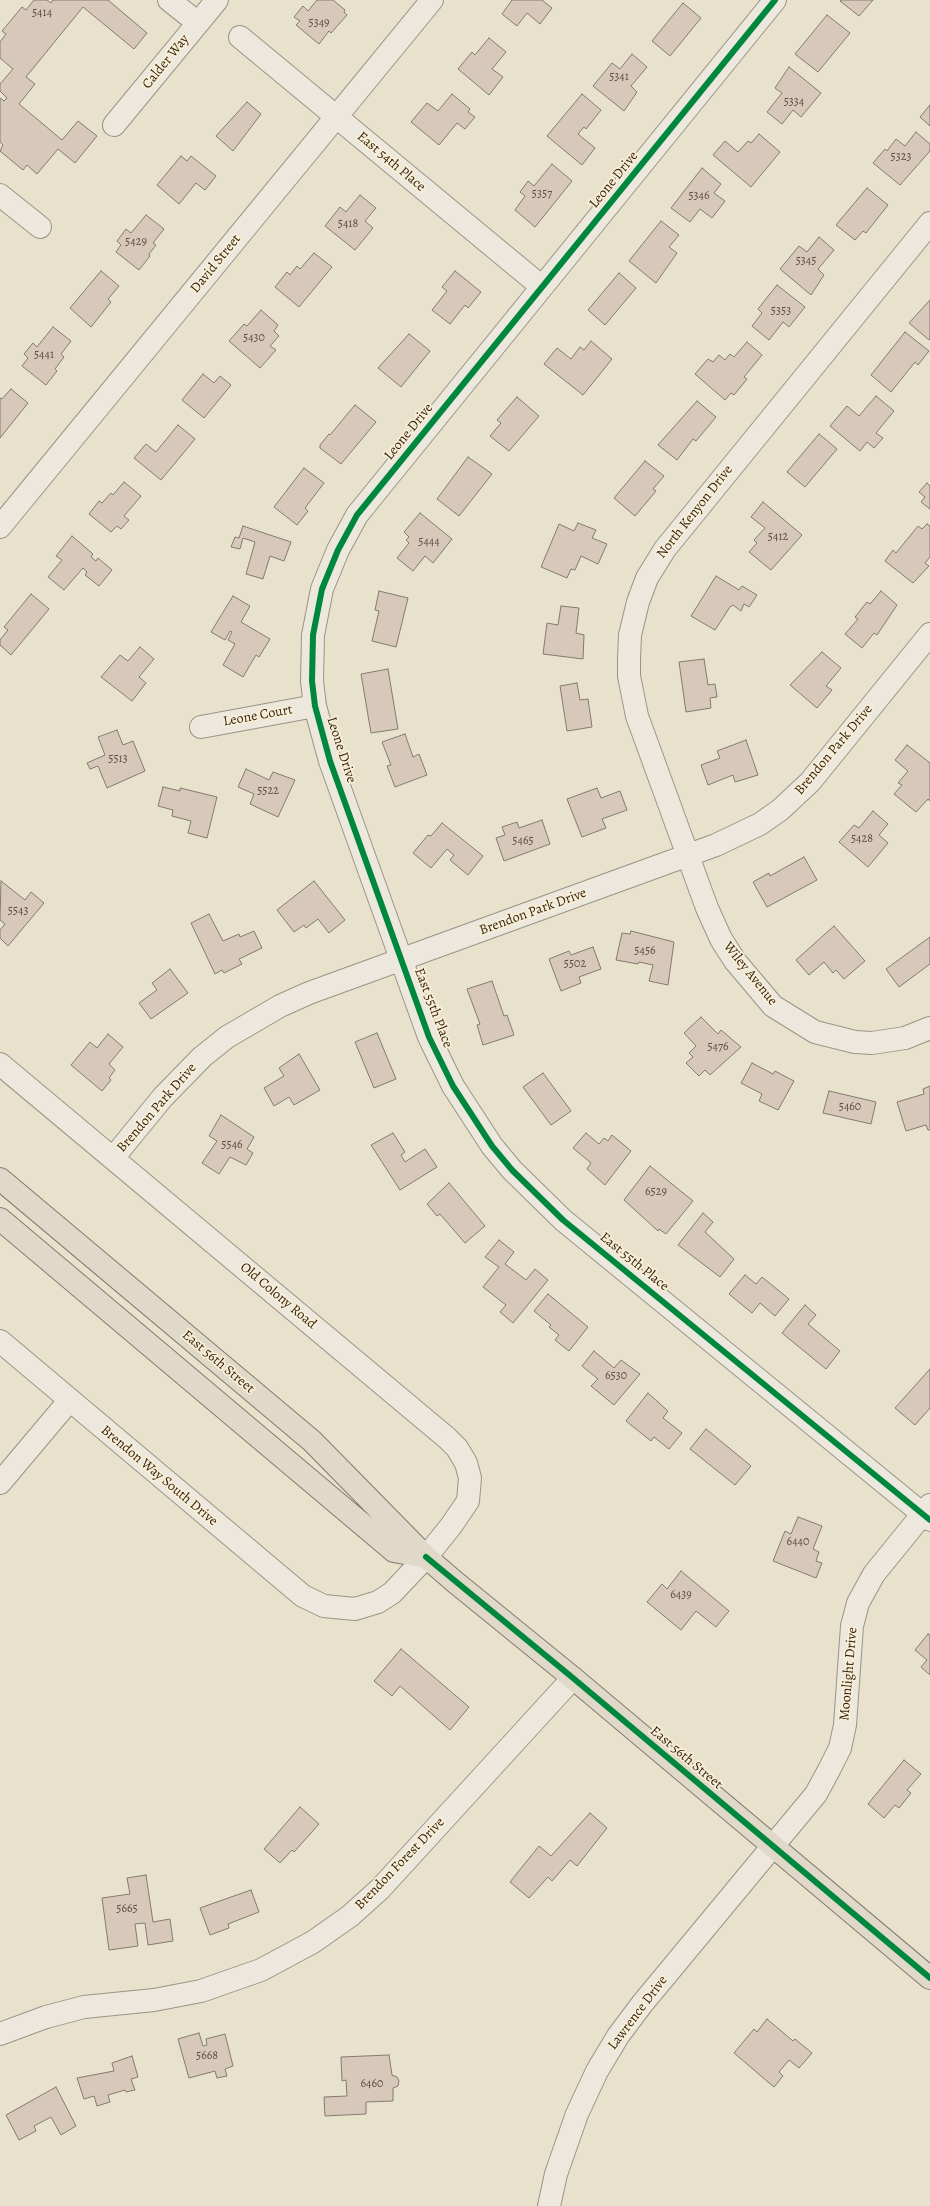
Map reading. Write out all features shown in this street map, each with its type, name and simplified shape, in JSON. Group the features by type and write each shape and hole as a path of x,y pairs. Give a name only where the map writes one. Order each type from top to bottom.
{"main road":[{"name":"East 56th Street","path":"0,1179 312,1441 426,1557 574,1678 930,1978"},
{"name":"East 56th Street","path":"0,1219 394,1551 426,1557"}],"street":[{"path":"169,0 198,23"},
{"name":"Calder Way","path":"114,125 217,0"},
{"name":"David Street","path":"0,527 432,0"},
{"name":"Leone Drive","path":"402,959 330,761 315,706 311,667 315,620 326,577 344,538 361,510 775,0"},
{"name":"East 54th Place","path":"240,37 542,287"},
{"path":"0,195 40,227"},
{"name":"North Kenyon Drive","path":"687,856 637,716 629,676 630,642 635,610 640,596 655,563 670,542 930,223"},
{"name":"Brendon Park Drive","path":"113,1158 179,1080 227,1037 280,1006 309,993 687,856 746,832 774,815 798,794 930,634"},
{"name":"Leone Court","path":"201,727 315,706"},
{"name":"Wiley Avenue","path":"687,856 707,908 721,939 735,961 780,1011 816,1032 855,1042 872,1043 894,1040 913,1036 930,1028"},
{"name":"East 55th Place","path":"402,959 429,1037 445,1073 482,1133 512,1170 563,1220 927,1513"},
{"name":"Old Colony Road","path":"0,1064 457,1448 466,1463 470,1478 468,1501 460,1514 426,1557 398,1588 378,1602 355,1609 339,1609 323,1605"},
{"name":"Brendon Way South Drive","path":"0,1341 69,1401 303,1596 323,1605"},
{"path":"0,1482 69,1401"},
{"name":"Moonlight Drive","path":"773,1847 816,1794 840,1748 845,1725 852,1626 858,1603 874,1574 927,1513"},
{"name":"Brendon Forest Drive","path":"0,2034 46,2017 84,2007 154,2000 201,1991 261,1970 313,1942 350,1916 380,1889 574,1678"},
{"name":"Lawrence Drive","path":"549,2206 556,2174 577,2114 609,2050 642,2004 773,1847"}],"building":[{"path":"34,0 47,0 51,3 53,0 108,0 147,33 134,49 83,7 26,77 35,84 19,104 62,140 78,121 97,136 75,163 58,149 37,174 27,165 23,170 0,151 3,145 0,142 0,98 4,101 7,98 0,91 0,84 13,69 0,58 0,42 6,34 2,31 22,7 26,10"},
{"path":"317,0 333,0 345,10 344,12 347,15 331,33 329,31 319,44 296,25 300,21 294,17 303,6 308,11"},
{"path":"512,0 542,0 552,8 540,24 527,13 517,26 502,14"},
{"path":"841,0 873,0 859,16 840,1"},
{"path":"683,3 701,18 670,56 652,41"},
{"path":"827,15 850,33 818,72 795,54"},
{"path":"489,38 506,52 492,69 503,77 489,95 458,69 472,52 475,55"},
{"path":"632,54 647,67 631,86 637,92 624,111 593,86 612,63 620,69"},
{"path":"789,67 821,93 801,117 793,110 782,124 767,112 782,93 775,88"},
{"path":"452,94 470,109 468,112 475,117 465,129 457,123 439,145 411,122 427,103 438,111"},
{"path":"582,94 601,110 586,129 584,127 578,134 595,148 582,165 547,136"},
{"path":"247,102 261,114 233,151 216,136"},
{"path":"930,105 930,126 920,117"},
{"path":"916,132 930,144 930,151 900,185 873,163 885,149 887,151 896,139 905,146"},
{"path":"759,134 780,152 751,187 713,155 725,141 738,152 748,141 751,143"},
{"path":"181,156 187,161 191,156 216,176 205,190 196,183 179,204 157,185"},
{"path":"552,164 572,181 535,227 515,210 525,196 520,192 528,181 534,186"},
{"path":"702,168 721,184 714,193 725,201 712,218 700,209 690,222 671,208"},
{"path":"867,188 888,205 866,233 863,231 855,240 836,225"},
{"path":"360,195 376,208 365,221 373,228 355,250 325,226 340,207 346,212"},
{"path":"146,215 164,229 153,243 156,245 149,254 150,256 139,270 116,252 121,245 117,241 126,229 131,233"},
{"path":"661,221 679,235 669,247 677,253 656,283 629,261"},
{"path":"819,237 834,250 818,269 824,275 811,295 780,269 799,246 807,252"},
{"path":"314,253 332,267 299,307 275,287 287,272 290,275 297,266 300,269"},
{"path":"101,271 119,286 108,299 111,302 91,327 70,308"},
{"path":"455,271 481,292 468,308 465,305 450,324 432,310 447,291 442,287"},
{"path":"619,273 636,288 605,325 588,310"},
{"path":"777,285 805,307 789,327 783,322 769,340 752,326 762,313 758,309"},
{"path":"930,300 930,338 929,340 909,323"},
{"path":"261,310 278,325 274,331 279,336 270,346 276,350 260,368 229,341 244,324 247,326"},
{"path":"53,327 71,341 61,354 64,357 55,369 57,371 46,385 22,366 28,358 24,354 33,343 37,347"},
{"path":"905,332 929,351 918,365 915,362 891,392 871,375"},
{"path":"409,334 430,351 401,387 378,368"},
{"path":"591,341 612,359 583,395 544,364 557,348 571,359 580,347 584,350"},
{"path":"747,342 762,355 744,377 747,379 734,395 731,393 725,400 695,374 708,359 713,362 719,355 725,360 730,354 734,357"},
{"path":"203,374 214,383 220,376 231,385 204,418 182,400"},
{"path":"11,389 28,403 0,438 0,398 2,399"},
{"path":"876,396 894,411 876,433 883,438 874,448 867,442 860,451 830,426 847,406 859,416"},
{"path":"517,397 539,416 509,451 490,436 501,423 497,420"},
{"path":"697,401 716,417 696,441 693,439 677,460 658,445"},
{"path":"355,405 376,422 341,464 320,448 320,445"},
{"path":"178,425 195,439 161,480 134,458 146,444 156,452"},
{"path":"819,434 837,449 805,487 787,472"},
{"path":"468,457 492,474 459,516 437,499"},
{"path":"645,461 664,476 653,489 656,491 635,516 614,498"},
{"path":"304,468 324,483 305,508 308,511 297,525 274,507"},
{"path":"124,482 141,496 124,516 129,520 121,529 117,526 111,532 89,514 99,501 102,503 111,493 113,495"},
{"path":"927,483 930,486 930,509 921,502 925,497 919,492"},
{"path":"763,502 802,535 771,570 749,552 757,543 754,540 765,528 751,517"},
{"path":"420,513 452,539 433,563 425,556 413,571 397,558 409,543 406,540 409,537 404,532"},
{"path":"578,523 596,530 592,538 607,544 598,564 581,556 575,570 571,569 567,578 541,567 559,524 574,531"},
{"path":"927,524 930,526 930,557 925,563 929,566 913,583 885,561 893,550 896,553 918,526 922,529"},
{"path":"243,526 291,542 284,561 270,556 263,579 246,574 255,542 243,538 240,549 231,547 235,537 239,538"},
{"path":"72,536 93,554 91,557 96,561 98,558 112,570 99,586 85,575 87,572 83,568 64,590 48,577 62,560 56,556"},
{"path":"716,576 739,590 742,586 757,595 749,607 744,604 741,611 733,605 730,607 715,630 691,616"},
{"path":"379,591 408,598 396,647 372,641 379,611 375,610"},
{"path":"881,591 897,605 877,635 874,633 862,648 845,634 858,619 855,617 867,602 870,604"},
{"path":"31,594 49,609 11,655 0,645 0,640 8,630 4,627"},
{"path":"233,596 250,606 241,622 270,639 259,657 256,655 243,677 223,665 235,644 228,640 232,632 230,631 225,640 211,632"},
{"path":"561,606 579,608 576,633 584,635 583,659 543,654 547,623 558,625"},
{"path":"140,647 154,659 139,677 146,683 132,701 101,677 120,655 128,661"},
{"path":"822,652 841,668 826,686 832,690 817,708 790,685"},
{"path":"704,659 708,685 715,684 717,697 710,698 711,708 686,712 679,662"},
{"path":"388,669 398,729 371,733 361,674"},
{"path":"577,683 580,700 588,699 592,727 567,731 560,686"},
{"path":"117,730 123,745 133,741 145,771 107,788 98,766 90,769 87,763 105,755 98,737"},
{"path":"405,734 413,757 419,754 427,775 395,787 387,766 391,765 382,742"},
{"path":"746,740 758,775 735,782 733,775 708,785 701,765 720,758 717,751"},
{"path":"907,745 930,763 930,801 928,799 916,812 894,794 902,785 898,783 908,771 895,760"},
{"path":"246,769 269,780 273,772 295,780 278,817 250,804 254,794 238,787"},
{"path":"163,787 180,791 180,788 217,797 207,838 188,833 191,821 172,816 173,810 158,806"},
{"path":"597,788 601,798 620,791 627,810 602,819 606,828 582,837 567,799"},
{"path":"873,811 888,824 879,835 888,843 868,867 839,842 854,825 859,828"},
{"path":"542,820 550,844 504,861 496,838 505,835 502,827 517,822 519,828"},
{"path":"442,823 483,856 468,875 450,860 454,855 447,849 431,868 413,853 428,835 431,836"},
{"path":"804,857 817,880 767,907 753,882 769,873 770,876"},
{"path":"1,881 25,900 31,892 44,903 8,946 0,938 0,930 5,924 0,920"},
{"path":"314,881 345,920 329,933 318,919 306,928 304,925 294,932 277,910"},
{"path":"209,914 223,941 239,934 240,937 254,931 262,948 239,959 242,964 224,973 222,970 215,974 191,923"},
{"path":"834,926 865,961 844,979 836,970 833,973 824,962 809,975 796,960"},
{"path":"631,931 674,942 668,985 649,981 653,965 616,960 622,933 630,934"},
{"path":"930,937 930,964 899,987 886,969"},
{"path":"593,947 601,969 579,977 581,983 561,991 549,959 569,951 571,955"},
{"path":"170,969 188,993 151,1019 139,1003 157,990 152,983"},
{"path":"492,981 504,1016 507,1015 514,1035 483,1045 477,1025 480,1024 467,989"},
{"path":"701,1017 718,1034 721,1030 741,1047 710,1075 705,1070 699,1076 686,1063 693,1057 689,1053 696,1046 684,1033"},
{"path":"377,1033 396,1079 374,1088 355,1042"},
{"path":"108,1034 123,1047 109,1064 115,1070 109,1078 111,1080 102,1091 71,1065 90,1042 97,1048"},
{"path":"299,1054 320,1090 294,1105 289,1097 274,1106 264,1088 284,1076 279,1068"},
{"path":"752,1063 773,1074 775,1071 794,1081 778,1110 759,1101 762,1094 741,1083"},
{"path":"543,1073 571,1111 551,1125 523,1087"},
{"path":"930,1086 930,1130 928,1130 926,1125 906,1131 897,1102 924,1094 923,1089"},
{"path":"829,1091 876,1102 871,1124 823,1113"},
{"path":"221,1115 254,1137 247,1149 253,1153 246,1165 230,1157 219,1174 202,1163 217,1141 209,1136"},
{"path":"393,1133 405,1152 401,1155 405,1162 425,1149 437,1167 400,1190 371,1145"},
{"path":"586,1133 599,1144 604,1138 608,1141 612,1135 631,1151 605,1185 587,1169 591,1163 573,1148"},
{"path":"650,1166 693,1201 666,1234 659,1229 658,1231 624,1200"},
{"path":"449,1183 485,1226 465,1243 440,1214 437,1216 427,1204"},
{"path":"703,1213 713,1222 705,1232 734,1259 720,1277 678,1245"},
{"path":"499,1240 514,1252 505,1264 526,1280 535,1269 548,1280 513,1323 500,1312 506,1305 483,1287 499,1267 485,1257"},
{"path":"745,1275 756,1284 762,1277 789,1299 775,1316 760,1303 752,1313 729,1294"},
{"path":"548,1294 588,1327 569,1351 555,1340 559,1335 549,1327 551,1325 534,1311"},
{"path":"805,1305 816,1315 808,1324 840,1351 826,1369 782,1333"},
{"path":"594,1351 614,1368 621,1360 640,1374 614,1405 591,1386 598,1379 582,1366"},
{"path":"930,1369 930,1408 915,1425 895,1408"},
{"path":"648,1393 668,1411 663,1418 682,1433 669,1449 654,1437 651,1441 626,1421"},
{"path":"706,1429 751,1466 735,1485 690,1449"},
{"path":"798,1517 822,1526 813,1549 819,1552 816,1561 822,1563 816,1578 773,1561 785,1531 791,1534"},
{"path":"681,1571 729,1611 716,1627 696,1611 681,1630 647,1602 662,1584 667,1589"},
{"path":"928,1634 930,1635 930,1675 921,1667 927,1660 915,1650"},
{"path":"401,1649 469,1707 450,1730 400,1686 392,1696 374,1681"},
{"path":"904,1760 921,1774 907,1790 911,1793 899,1808 895,1805 884,1818 868,1804"},
{"path":"300,1807 319,1824 294,1852 292,1850 280,1863 264,1849"},
{"path":"590,1813 607,1828 577,1866 570,1860 552,1881 548,1877 529,1898 510,1882 539,1846 551,1856"},
{"path":"146,1875 153,1922 170,1919 173,1941 148,1945 145,1923 135,1924 138,1946 109,1950 102,1898 130,1894 127,1878"},
{"path":"251,1890 259,1912 228,1924 229,1928 210,1935 200,1908"},
{"path":"767,2019 793,2041 795,2039 812,2053 799,2068 789,2060 779,2072 783,2076 774,2087 734,2053 754,2029 757,2032"},
{"path":"199,2033 203,2046 207,2045 206,2039 225,2034 233,2066 225,2069 227,2076 217,2078 215,2071 189,2078 178,2039"},
{"path":"389,2055 392,2075 397,2077 399,2081 398,2086 393,2088 393,2101 366,2102 366,2114 325,2116 324,2097 347,2096 346,2080 342,2081 341,2057"},
{"path":"132,2056 138,2077 131,2079 135,2090 126,2092 125,2090 108,2095 110,2102 97,2106 94,2096 84,2099 77,2078 114,2071 112,2063"},
{"path":"56,2087 76,2126 61,2135 51,2117 34,2126 36,2131 19,2140 6,2115"}],"cycle path":[{"path":"775,0 357,515 338,550 322,589 313,635 312,681 315,706 330,761 429,1037 453,1086 492,1146 512,1170 563,1220 930,1520"},
{"path":"426,1557 573,1678 930,1978"}]}
